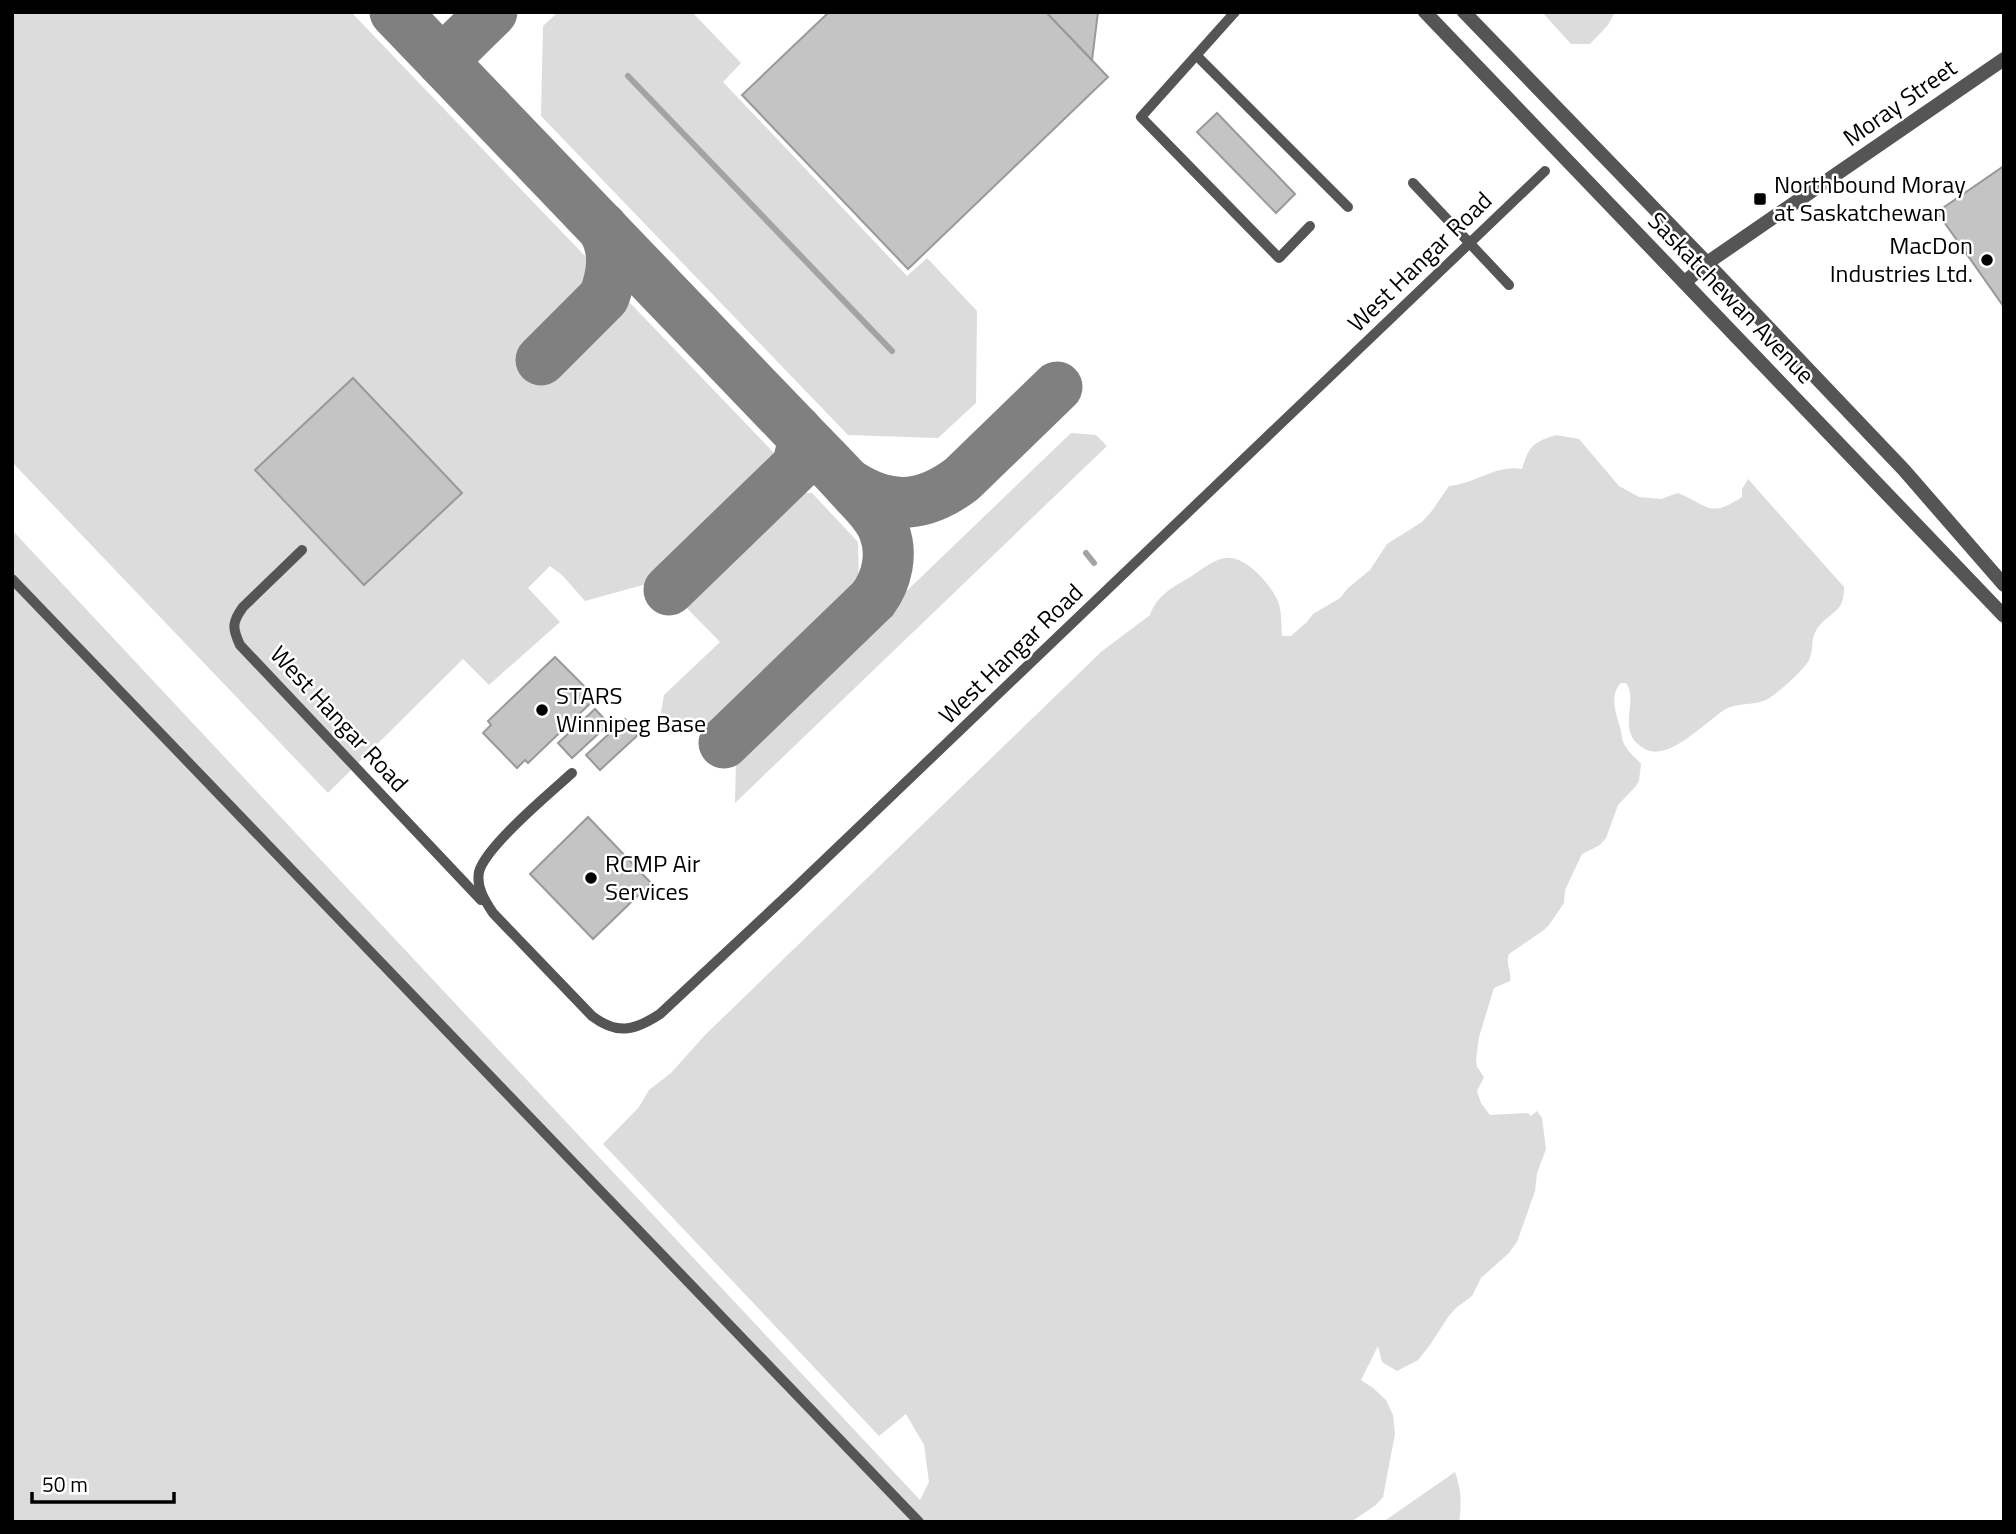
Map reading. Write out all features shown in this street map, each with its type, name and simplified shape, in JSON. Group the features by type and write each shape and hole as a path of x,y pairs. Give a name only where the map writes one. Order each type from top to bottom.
{"street":[{"name":"Saskatchewan Avenue","path":"1425,12 2004,616"},
{"name":"Saskatchewan Avenue","path":"1464,12 1904,470 2004,585"},
{"name":"Moray Street","path":"1685,282 1707,263 2004,59"}],"lane":[{"path":"1235,12 1141,117 1279,258 1310,226"},
{"path":"1198,56 1348,207"},
{"name":"West Hangar Road","path":"302,550 235,617 233,631 240,645 592,1016 604,1025 617,1029 645,1024 660,1014 793,890 1545,171"},
{"path":"1413,183 1509,285"},
{"path":"12,579 919,1522"},
{"name":"West Hangar Road","path":"493,913 485,902 478,880 484,860 519,822 572,773"}],"shaded area":[{"path":"12,12 351,12 774,453 772,474 661,580 585,601 562,575 550,566 528,588 560,622 489,685 463,659 328,793 12,462"},
{"path":"558,12 692,12 741,63 723,82 907,276 927,258 977,311 976,403 938,438 848,435 541,116 543,26"},
{"path":"1542,12 1615,12 1608,25 1590,44 1571,44"},
{"path":"1071,433 1096,435 1107,446 735,803 736,755"},
{"path":"1556,435 1579,439 1619,486 1639,497 1661,499 1678,493 1715,509 1742,497 1742,489 1748,479 1844,587 1844,596 1839,607 1815,633 1806,664 1783,688 1766,700 1724,710 1677,745 1666,750 1647,750 1637,743 1629,727 1630,690 1626,683 1621,683 1617,688 1614,700 1616,712 1624,743 1641,764 1639,781 1618,805 1606,838 1600,845 1582,854 1565,890 1564,903 1549,925 1509,954 1510,981 1494,988 1479,1037 1477,1067 1484,1077 1477,1091 1481,1103 1490,1115 1528,1113 1531,1116 1537,1111 1542,1118 1546,1149 1537,1173 1535,1191 1517,1242 1509,1253 1481,1278 1472,1296 1448,1317 1418,1360 1397,1371 1382,1362 1378,1346 1361,1380 1386,1400 1393,1415 1395,1434 1383,1497 1376,1505 1351,1522 12,1522 12,530 920,1500 929,1482 924,1445 906,1414 879,1436 603,1144 639,1107 649,1090 671,1073 705,1035 1101,652 1150,615 1160,598 1170,590 1215,561 1233,558 1241,561 1265,580 1271,589 1279,604 1282,636 1291,636 1313,614 1340,598 1370,570 1387,544 1422,522 1449,486 1504,469 1522,469 1533,446"},
{"path":"790,493 812,493 858,542 859,588 711,729 664,729 659,724 664,695 720,642 679,600"},
{"path":"1455,1472 1459,1484 1459,1522 1383,1522"}],"building":[{"path":"829,12 1046,12 1108,77 908,269 742,95"},
{"path":"1046,12 1098,12 1092,60"},
{"path":"1217,113 1295,194 1276,213 1197,132"},
{"name":"MacDon Industries Ltd.","path":"2004,166 2004,307 1937,212"},
{"path":"353,378 462,493 364,585 255,470"},
{"name":"STARS Winnipeg Base","path":"555,657 596,698 528,763 525,760 517,768 483,733 491,725 488,721"},
{"path":"595,709 609,724 572,758 558,743"},
{"path":"625,719 639,734 600,770 586,755"},
{"name":"RCMP Air Services","path":"588,817 651,883 593,939 530,874"}],"waterway":[{"path":"628,76 892,351"},
{"path":"1086,553 1094,563"}],"taxiway":[{"path":"395,12 798,432"},
{"path":"442,61 492,12"},
{"path":"541,360 604,297 612,262 602,227"},
{"path":"847,483 862,492 891,502 919,501 933,496 962,479 1057,387"},
{"path":"669,590 797,466 803,444 798,432 868,506 884,531 888,549 887,566 882,584 873,599 724,743"}],"place":[{"name":"Northbound Moray at Saskatchewan","path":"1760,199"},
{"name":"MacDon Industries Ltd.","path":"1987,260"},
{"name":"STARS Winnipeg Base","path":"542,710"},
{"name":"RCMP Air Services","path":"591,878"}]}
